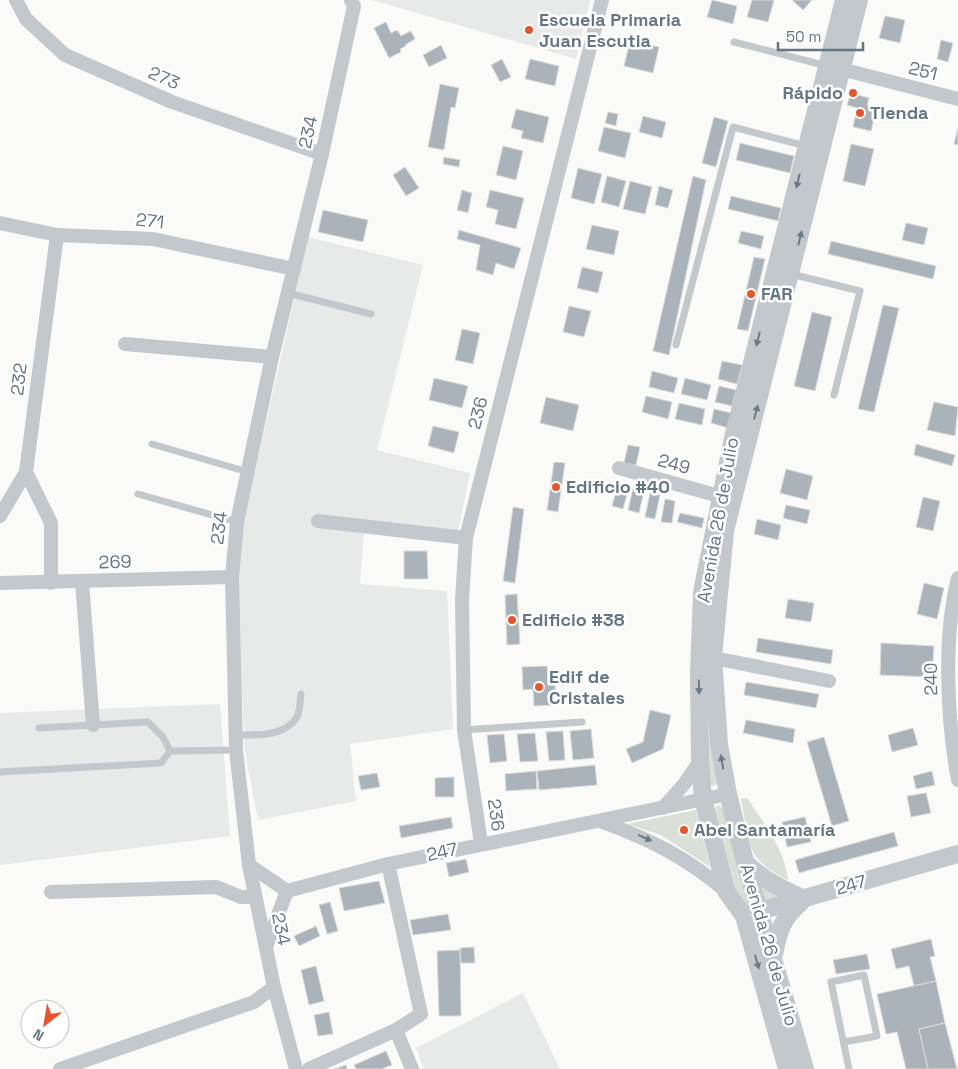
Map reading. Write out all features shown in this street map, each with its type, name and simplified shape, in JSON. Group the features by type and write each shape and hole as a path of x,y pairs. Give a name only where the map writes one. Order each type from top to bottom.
{"street":[{"name":"273","path":"16,0 26,19 65,55 172,102 322,154"},
{"name":"234","path":"296,1069 274,987 249,865 236,750 232,577 237,522 272,357 322,154 354,6 351,0"},
{"name":"236","path":"481,843 464,730 462,599 466,538 602,0"},
{"name":"Avenida 26 de Julio","path":"805,1069 774,957 752,913 726,891 703,799 700,761 706,656 725,531 791,274 835,68 844,0"},
{"name":"Avenida 26 de Julio","path":"787,1069 752,913 745,862 728,794 719,744 706,656 702,592 720,496 806,146 859,0"},
{"name":"251","path":"835,68 958,99"},
{"name":"271","path":"0,223 57,235 153,239 294,270"},
{"name":"232","path":"26,472 57,235"},
{"path":"125,344 272,357"},
{"name":"249","path":"620,468 720,496"},
{"path":"0,516 26,472"},
{"path":"26,472 51,523 51,583"},
{"path":"318,521 466,538"},
{"name":"269","path":"0,583 232,577"},
{"name":"240","path":"958,578 948,677 958,780"},
{"path":"82,582 93,725"},
{"path":"706,656 829,681"},
{"path":"663,808 685,783 700,761"},
{"name":"247","path":"287,892 388,864 481,843 728,794"},
{"path":"599,821 644,837 696,866 726,891"},
{"name":"247","path":"752,913 958,854"},
{"path":"745,862 758,876 775,887 804,899 785,916 778,934 774,957"},
{"path":"309,1069 396,1030 422,1014 388,864"},
{"path":"249,865 287,892 266,947"},
{"path":"51,892 216,887 241,896 255,897"},
{"path":"60,1069 254,1002 274,987"},
{"path":"396,1030 412,1069"}],"lane":[{"name":"251","path":"734,42 835,68"},
{"path":"676,345 734,127 806,146"},
{"path":"791,274 860,291 834,395"},
{"path":"288,293 371,314"},
{"path":"152,444 248,472"},
{"path":"138,494 237,522"},
{"path":"236,735 264,734 288,727 298,716 301,694"},
{"path":"39,728 148,722 163,737 170,751"},
{"path":"464,730 582,722"},
{"path":"170,751 236,750"},
{"path":"0,772 161,764 170,751"},
{"path":"844,1042 877,1036 864,976 831,982 849,1069"}],"shaded area":[{"name":"Escuela Primaria Juan Escutia","path":"372,0 590,0 576,59"},
{"path":"308,237 423,265 377,450 470,473 458,532 365,520 360,584 447,591 453,729 350,744 356,801 258,820 245,753 236,576 243,524"},
{"path":"220,704 230,836 0,865 0,713"},
{"path":"710,724 720,782 714,786 708,784 706,754"},
{"path":"747,798 778,847 783,858 788,880 763,865 751,848 741,799"},
{"path":"718,805 725,811 749,904 742,905 734,893 712,811"},
{"path":"696,810 710,867 661,835 627,824"},
{"path":"757,883 783,898 765,904"},
{"path":"523,993 560,1069 424,1069 416,1048"}],"building":[{"path":"712,0 737,6 733,24 707,17"},
{"path":"752,0 774,0 768,22 747,17"},
{"path":"792,0 812,0 803,10"},
{"path":"885,16 905,20 900,43 879,38"},
{"path":"386,22 391,33 397,30 401,36 411,31 415,39 400,49 401,52 389,58 374,28"},
{"path":"941,40 953,43 948,62 937,59"},
{"path":"630,41 659,47 653,73 624,66"},
{"path":"441,45 447,58 429,67 423,55"},
{"path":"502,59 511,77 500,82 491,65"},
{"path":"530,59 559,66 555,86 525,79"},
{"path":"440,84 459,88 455,108 451,107 444,150 428,147"},
{"path":"851,93 869,98 867,105 877,107 871,131 853,127 857,108 847,105"},
{"path":"516,109 549,117 543,143 521,138 523,131 511,128"},
{"path":"608,112 618,114 616,126 605,123"},
{"path":"643,116 666,122 662,138 639,132"},
{"path":"714,117 728,121 716,167 702,163"},
{"path":"604,127 631,133 625,158 598,151"},
{"path":"958,128 958,145 954,144"},
{"path":"740,143 794,156 790,173 736,160"},
{"path":"851,144 874,149 865,186 843,181"},
{"path":"503,146 523,151 516,180 496,175"},
{"path":"444,157 460,160 459,167 443,164"},
{"path":"405,167 419,188 406,196 393,175"},
{"path":"578,168 602,174 594,204 571,198"},
{"path":"607,176 626,181 619,207 601,202"},
{"path":"693,176 706,180 669,355 653,351"},
{"path":"630,181 652,187 645,214 623,209"},
{"path":"659,186 673,190 668,208 655,205"},
{"path":"462,190 472,193 468,213 457,210"},
{"path":"490,190 524,198 516,229 495,224 498,210 486,207"},
{"path":"731,196 781,208 778,221 728,209"},
{"path":"323,210 368,220 363,242 318,232"},
{"path":"906,223 928,228 924,245 902,240"},
{"path":"592,225 619,231 614,255 586,249"},
{"path":"459,230 521,248 514,269 496,263 493,275 476,270 480,245 457,239"},
{"path":"741,231 764,236 761,249 738,243"},
{"path":"831,241 936,266 933,279 828,254"},
{"name":"FAR","path":"754,257 765,259 748,331 737,329"},
{"path":"582,267 603,272 598,293 577,288"},
{"path":"883,305 899,308 874,412 858,409"},
{"path":"569,306 591,311 584,337 563,332"},
{"path":"812,312 832,317 815,391 794,386"},
{"path":"462,329 480,333 473,364 455,360"},
{"path":"722,361 742,365 737,384 718,379"},
{"path":"652,371 678,378 674,393 649,387"},
{"path":"434,378 468,386 462,408 429,400"},
{"path":"685,378 711,385 707,400 681,394"},
{"path":"719,386 736,390 732,406 715,402"},
{"path":"646,396 672,402 668,419 642,412"},
{"path":"546,397 579,405 573,431 540,423"},
{"path":"934,402 958,407 955,436 927,430"},
{"path":"679,403 705,409 702,425 675,419"},
{"path":"714,409 731,413 728,428 711,423"},
{"path":"433,426 459,432 454,453 428,446"},
{"path":"916,444 955,455 952,466 914,455"},
{"path":"628,445 640,447 636,465 624,463"},
{"name":"Edificio #40","path":"554,462 565,463 558,512 547,510"},
{"path":"786,469 813,476 807,500 780,493"},
{"path":"618,484 629,487 623,509 612,506"},
{"path":"633,488 644,491 639,513 628,510"},
{"path":"650,493 660,495 655,519 645,517"},
{"path":"923,497 940,501 933,531 916,527"},
{"path":"665,499 675,501 672,523 661,522"},
{"path":"786,505 810,510 807,524 783,518"},
{"path":"513,507 524,509 515,583 503,581"},
{"path":"680,513 704,518 702,528 677,522"},
{"path":"757,519 781,525 778,540 754,534"},
{"path":"404,551 427,551 428,579 404,579"},
{"path":"924,583 944,588 937,619 917,614"},
{"name":"Edificio #38","path":"517,594 520,644 507,645 505,595"},
{"path":"788,599 814,603 811,622 785,618"},
{"path":"758,638 833,650 831,664 756,652"},
{"path":"881,643 934,646 932,677 880,675"},
{"name":"Edif de Cristales","path":"547,666 548,685 555,684 556,705 534,706 533,689 523,690 522,667"},
{"path":"746,682 819,694 816,708 744,695"},
{"path":"650,710 671,715 663,749 632,763 626,749 643,742"},
{"path":"746,720 795,729 793,743 743,733"},
{"path":"913,728 918,745 892,752 888,735"},
{"path":"591,729 594,758 573,760 570,731"},
{"path":"563,731 565,760 549,761 546,732"},
{"path":"535,733 538,761 520,762 517,734"},
{"path":"504,734 507,761 490,763 487,735"},
{"path":"824,737 849,821 832,826 807,742"},
{"path":"595,765 597,785 539,790 537,771"},
{"path":"536,771 537,789 506,791 505,774"},
{"path":"932,771 935,785 916,789 913,776"},
{"path":"377,773 380,787 361,790 358,776"},
{"path":"454,777 454,797 435,797 435,778"},
{"path":"926,793 931,813 911,817 907,796"},
{"path":"451,817 453,828 401,838 399,826"},
{"path":"805,817 811,842 787,847 782,822"},
{"path":"894,832 898,846 799,873 795,860"},
{"path":"466,859 469,872 449,877 446,863"},
{"path":"379,881 385,903 344,911 339,888"},
{"path":"330,902 338,931 327,934 319,905"},
{"path":"448,914 451,930 413,935 410,920"},
{"path":"316,926 320,936 299,946 294,936"},
{"path":"931,939 935,956 930,957 936,981 914,986 909,966 896,969 891,949"},
{"path":"474,947 475,963 461,963 460,948"},
{"path":"460,950 461,1016 439,1016 437,951"},
{"path":"867,954 870,969 836,974 833,960"},
{"path":"316,966 324,1001 309,1005 301,970"},
{"path":"936,981 945,1023 919,1029 928,1069 906,1069 897,1032 886,1034 877,994"},
{"path":"329,1012 333,1034 318,1036 314,1015"},
{"path":"945,1023 957,1069 928,1069 919,1029"},
{"path":"386,1051 392,1065 382,1069 356,1069 354,1065"},
{"path":"346,1065 347,1069 334,1069"}],"place":[{"name":"Escuela Primaria Juan Escutia","path":"529,30"},
{"name":"Rápido","path":"853,93"},
{"name":"Tienda","path":"860,113"},
{"name":"FAR","path":"751,294"},
{"name":"Edificio #40","path":"556,487"},
{"name":"Edificio #38","path":"512,620"},
{"name":"Edif de Cristales","path":"539,687"},
{"name":"Abel Santamaría","path":"684,830"}]}
